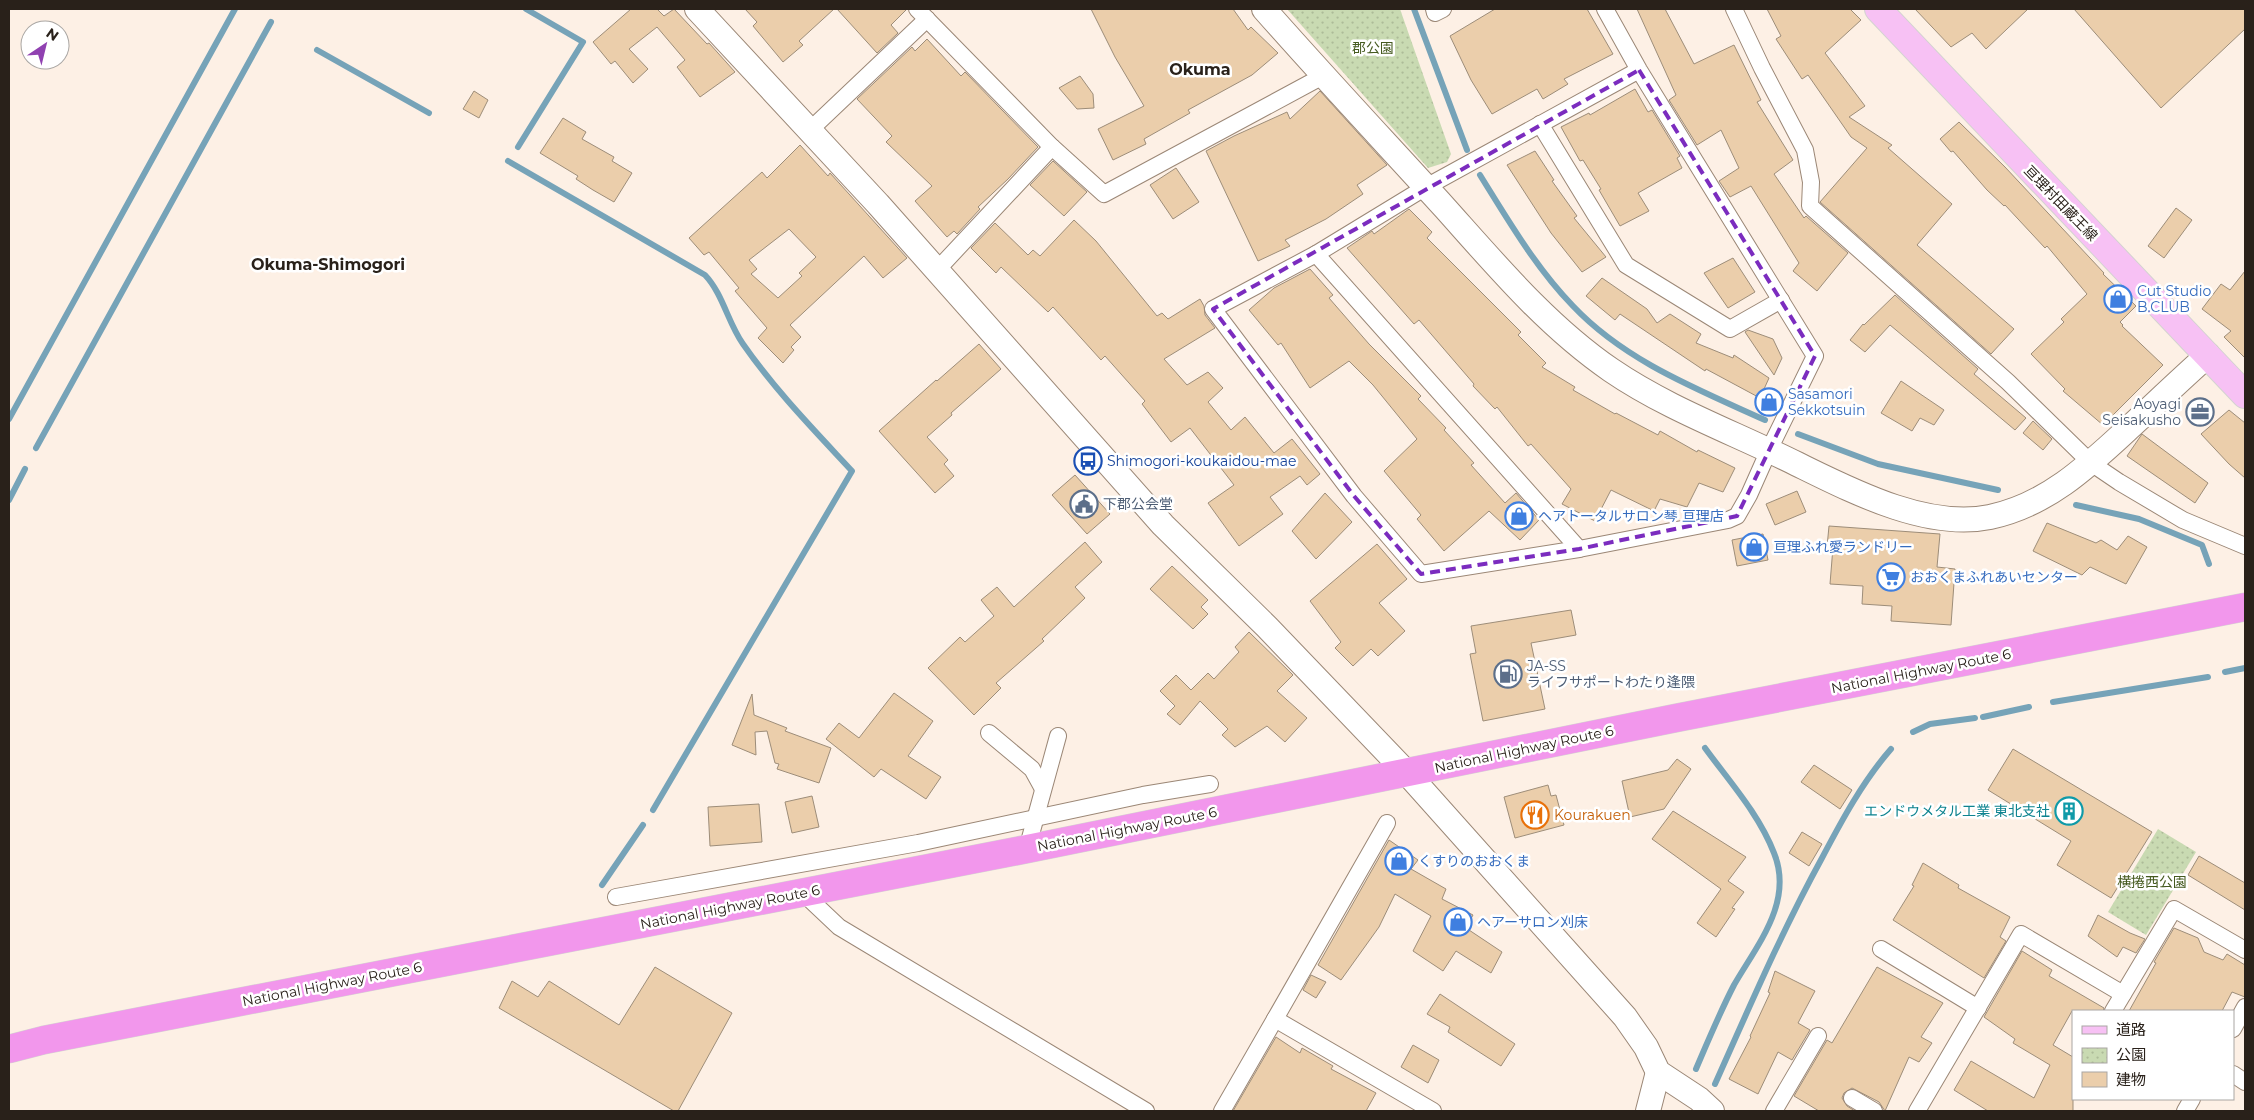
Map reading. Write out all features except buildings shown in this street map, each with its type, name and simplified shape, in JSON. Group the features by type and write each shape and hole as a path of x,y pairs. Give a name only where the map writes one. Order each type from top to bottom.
{"highway":[{"name":"National Highway Route 6","path":"9,1049 44,1040 1027,849 1676,718 2245,607"}],"main road":[{"name":"亘理村田蔵王線","path":"1878,9 2245,395"}],"street":[{"path":"697,9 937,270 1163,525 1267,627 1407,773 1624,1017 1646,1047 1658,1072 1699,1099 1712,1111"},
{"path":"1264,9 1516,287 1563,333 1610,370 1669,404 1769,450 1843,487 1884,504 1925,515 1957,519 1987,518 2012,511 2074,478 2208,355"},
{"path":"1434,9 1435,13 1443,9"},
{"path":"1604,9 1639,70 1815,356 1749,495 1737,516 1728,520 1579,549 1421,574 1354,496 1213,309 1316,254 1426,188 1639,70"},
{"path":"1734,9 1762,68 1805,150 1811,182 1810,206 2008,382 2091,462 2183,520 2245,546"},
{"path":"810,130 922,14 1052,147 1104,194 1323,76"},
{"path":"1540,124 1626,265 1730,329 1781,300"},
{"path":"937,270 1052,147"},
{"path":"1316,254 1579,549"},
{"path":"989,733 1032,769 1043,789"},
{"path":"1027,849 1058,736"},
{"path":"616,896 918,843 1143,795 1210,784"},
{"path":"1222,1111 1387,823"},
{"path":"803,893 839,927 1146,1111"},
{"path":"2114,1010 2174,909 2245,950"},
{"path":"1917,1111 2022,934 2123,994"},
{"path":"1881,949 1978,1008"},
{"path":"2234,1028 2245,1007"},
{"path":"1275,1019 1433,1111"},
{"path":"1774,1111 1818,1036"},
{"path":"1648,1111 1658,1072"},
{"path":"2234,1075 2245,1082"},
{"path":"1852,1098 1874,1111"}],"highlighted area":[{"path":"1639,70 1815,356 1737,516 1579,549 1421,574 1354,496 1213,309"}],"green space":[{"name":"郡公園","path":"1287,9 1400,9 1451,154 1447,162 1428,168"},
{"name":"横捲西公園","path":"2158,829 2196,852 2146,935 2108,912"}],"waterway":[{"path":"9,419 235,9"},
{"path":"518,147 583,42 526,9"},
{"path":"1414,9 1467,150"},
{"path":"36,448 271,22"},
{"path":"317,50 429,113"},
{"path":"508,161 705,275 716,291 738,336 755,361 795,409 852,471 653,810"},
{"path":"1480,175 1523,243 1547,276 1573,306 1593,325 1615,343 1663,372 1765,420"},
{"path":"1798,434 1878,464 1998,490"},
{"path":"9,500 25,469"},
{"path":"2076,505 2139,519 2202,545 2209,564"},
{"path":"2225,672 2245,668"},
{"path":"2053,702 2208,677"},
{"path":"1983,717 2029,707"},
{"path":"1913,732 1930,724 1975,718"},
{"path":"1696,1069 1734,985 1770,922 1776,906 1779,889 1779,871 1768,839 1752,811 1705,748"},
{"path":"1715,1084 1766,970 1807,886 1854,801 1871,774 1891,749"},
{"path":"602,885 643,825"}],"place":[{"name":"Cut Studio B.CLUB","path":"2118,299"},
{"name":"Sasamori Sekkotsuin","path":"1769,402"},
{"name":"Aoyagi Seisakusho","path":"2200,412"},
{"name":"Shimogori-koukaidou-mae","path":"1088,461"},
{"name":"下郡公会堂","path":"1084,504"},
{"name":"ヘアトータルサロン琴 亘理店","path":"1519,516"},
{"name":"亘理ふれ愛ランドリー","path":"1754,547"},
{"name":"おおくまふれあいセンター","path":"1891,577"},
{"name":"JA-SS ライフサポートわたり逢隈","path":"1508,674"},
{"name":"エンドウメタル工業 東北支社","path":"2069,811"},
{"name":"Kourakuen","path":"1535,815"},
{"name":"くすりのおおくま","path":"1399,861"},
{"name":"ヘアーサロン刈床","path":"1458,922"}],"district":[{"name":"Okuma","path":"1200,69"},
{"name":"Okuma-Shimogori","path":"328,264"}]}
